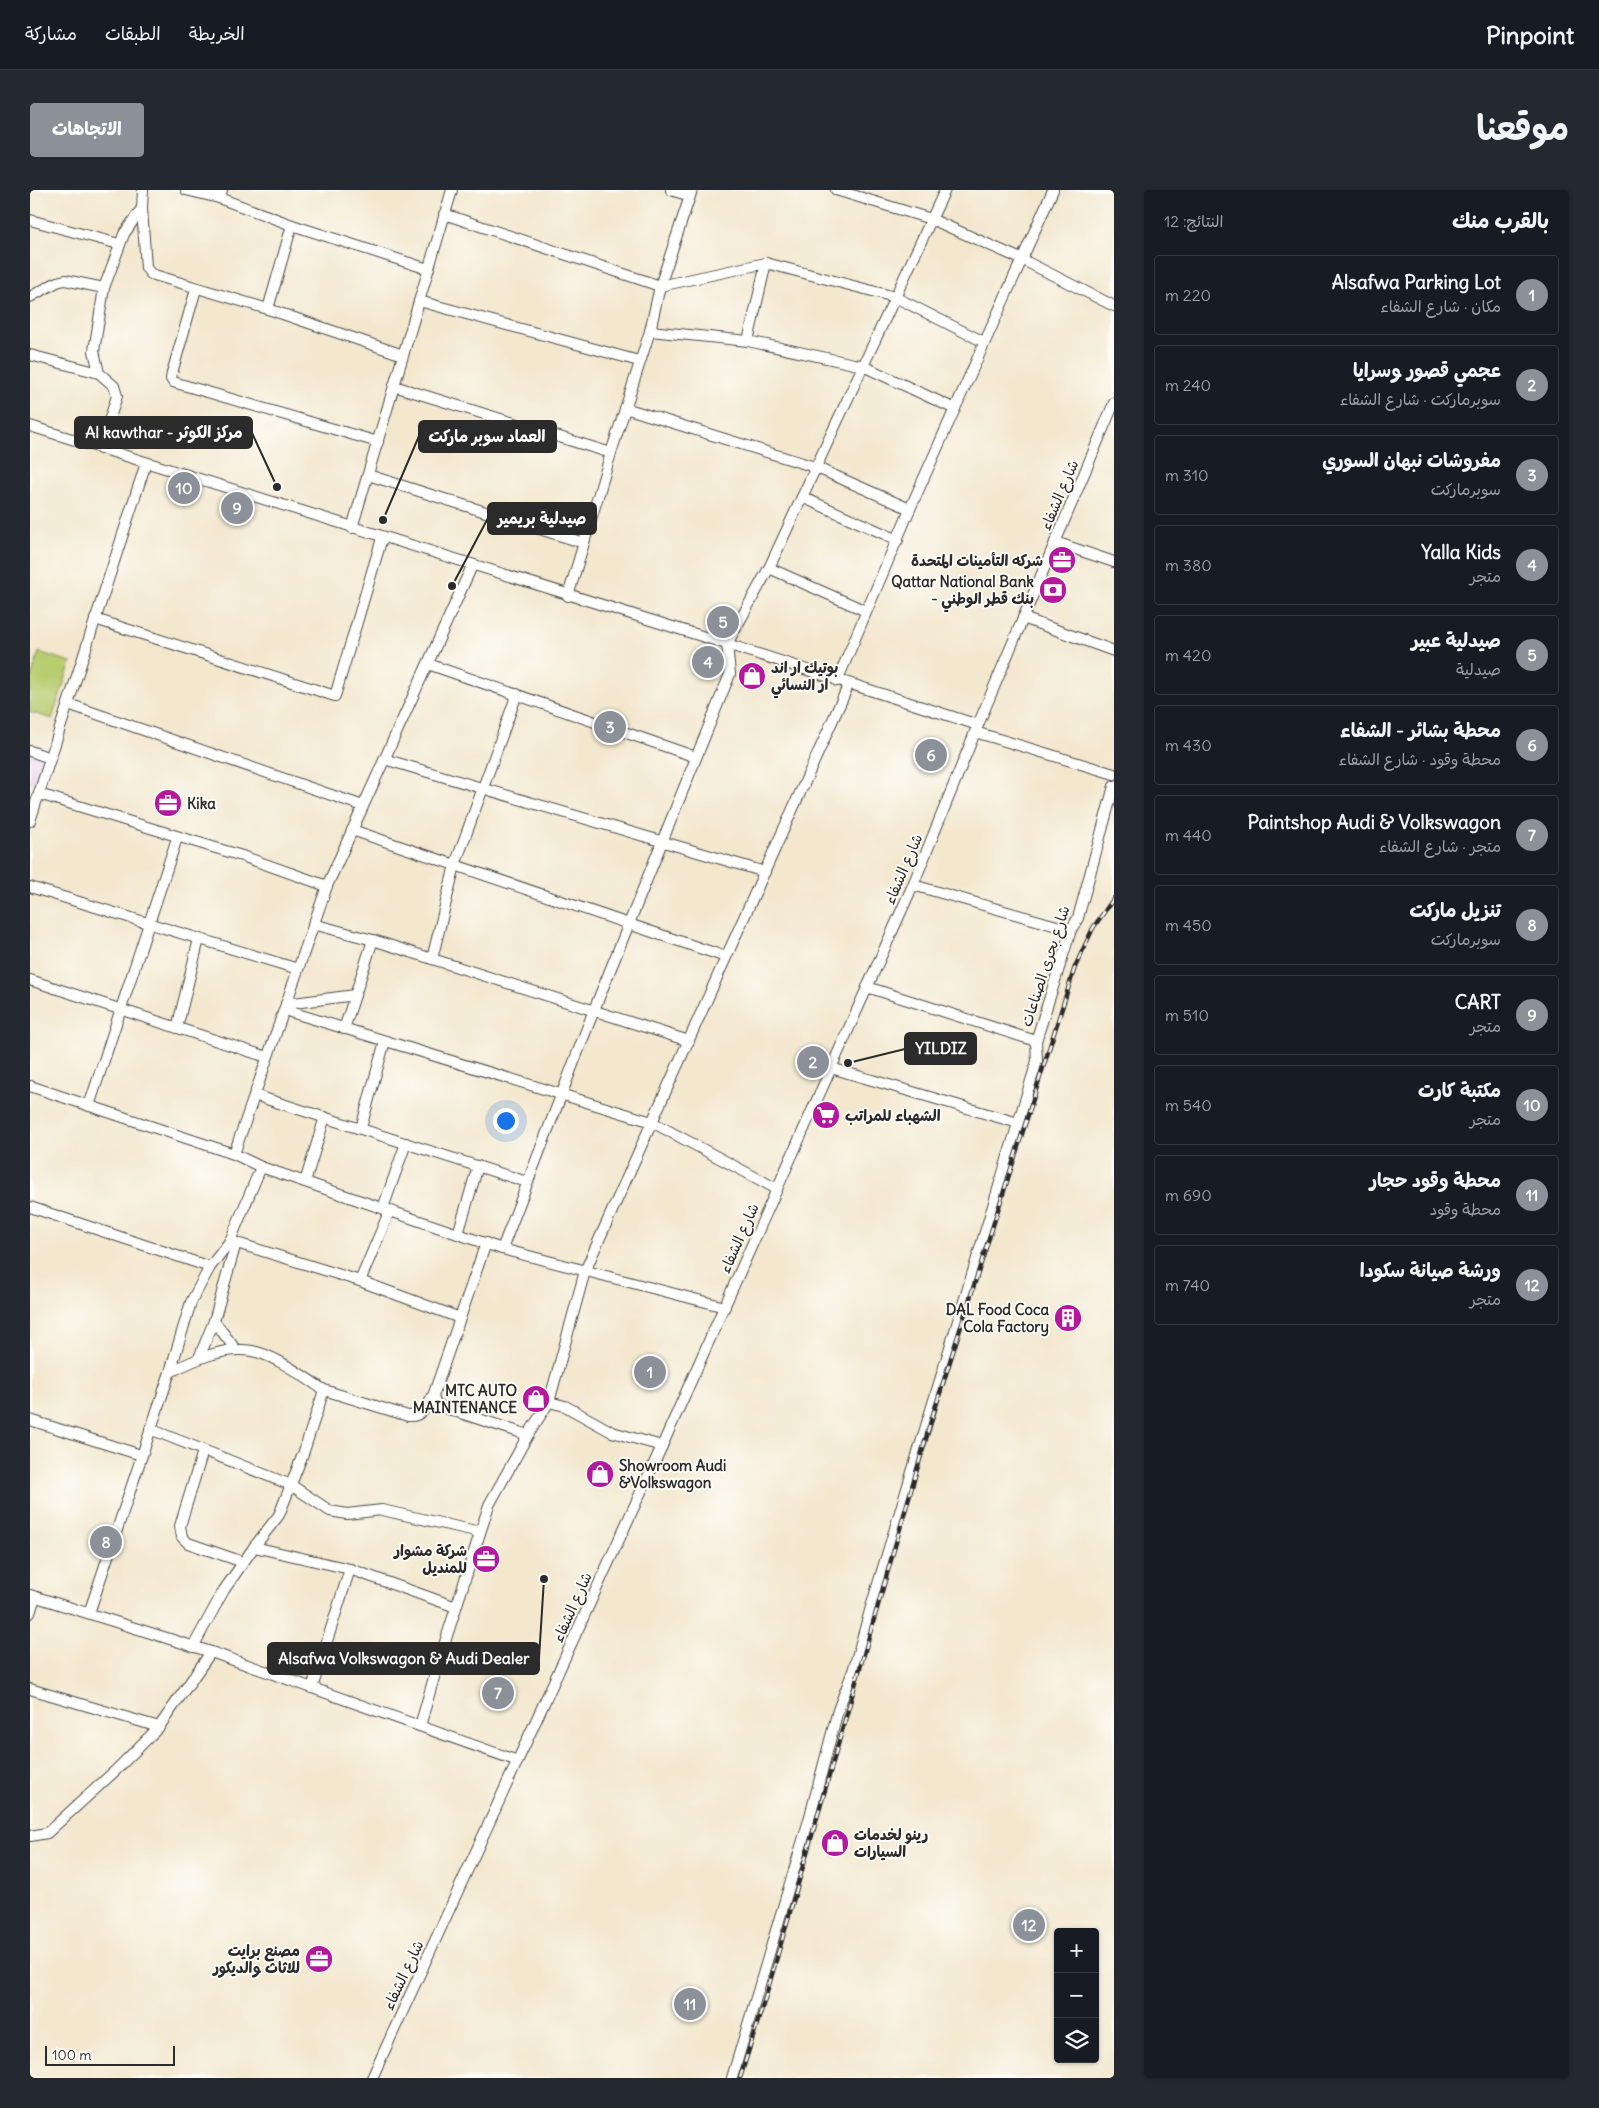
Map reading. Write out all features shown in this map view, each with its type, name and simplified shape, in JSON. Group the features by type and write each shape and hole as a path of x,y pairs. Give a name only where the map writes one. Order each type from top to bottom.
{"street":[{"path":"143,190 142,208 147,270 152,274 403,355"},
{"path":"186,190 220,194 292,225 428,269"},
{"path":"352,528 452,190"},
{"path":"568,596 610,453 650,331 660,286 691,193 671,190"},
{"path":"836,190 931,220 1021,259 1114,306"},
{"path":"502,1249 594,1010 730,674 727,644 769,568 945,190"},
{"path":"837,681 910,509 1053,190"},
{"path":"99,373 94,351 104,288 119,244 142,208"},
{"path":"444,214 660,286 766,263 895,297 984,342"},
{"path":"30,220 119,244"},
{"path":"268,310 292,225"},
{"path":"748,341 766,263"},
{"path":"30,297 57,282 65,280 104,288"},
{"path":"196,289 170,379 173,382 378,442"},
{"path":"419,301 640,361"},
{"path":"650,331 748,341 863,366 955,409"},
{"path":"30,355 99,373 114,386 117,396 100,449"},
{"path":"394,386 610,453"},
{"name":"شارع الشفاء","path":"372,2078 662,1446 913,885 1055,542 1109,426 1114,403"},
{"path":"625,408 815,467 910,509"},
{"path":"30,426 382,538 727,644 1114,774"},
{"path":"30,819 146,463"},
{"path":"368,474 584,543"},
{"path":"802,497 898,540"},
{"path":"96,619 335,696 382,538"},
{"path":"1055,542 1114,562"},
{"path":"234,1154 327,886 472,566"},
{"path":"769,568 866,611"},
{"path":"1023,618 1114,651"},
{"path":"428,664 696,757"},
{"path":"420,1726 489,1505 528,1435 549,1402 585,1271 849,684"},
{"path":"432,959 455,865 517,694"},
{"path":"68,704 363,806"},
{"path":"30,751 50,758"},
{"path":"384,759 765,872"},
{"name":"شارع بحرى الصناعات","path":"732,2078 809,1820 838,1710 853,1671 871,1606 1037,1061 1036,1041 1071,930 1078,918 1114,786"},
{"path":"39,794 177,838 242,856 327,886"},
{"path":"352,830 726,957"},
{"path":"89,1106 177,838"},
{"path":"913,885 1071,930"},
{"path":"30,888 298,969"},
{"path":"313,924 372,940 689,1041"},
{"path":"177,1028 199,939"},
{"path":"344,1029 372,940"},
{"path":"30,980 267,1057"},
{"path":"867,987 1036,1041"},
{"path":"285,1007 355,995"},
{"path":"285,1007 344,1029 652,1122 777,1189"},
{"path":"361,1128 385,1041"},
{"path":"831,1068 1018,1123"},
{"path":"30,1086 234,1154 261,1167 502,1249 725,1307"},
{"path":"254,1095 527,1182"},
{"path":"305,1182 325,1117"},
{"path":"360,1281 387,1209 406,1143"},
{"path":"458,1234 478,1166"},
{"path":"198,1358 214,1321 233,1242 261,1167"},
{"path":"30,1207 210,1267"},
{"path":"89,1613 170,1372 191,1302 210,1267 233,1242"},
{"path":"233,1242 360,1281 460,1318"},
{"path":"170,1372 198,1358 236,1350 252,1351 265,1355 324,1390 408,1416 420,1414 427,1408 433,1396 486,1243"},
{"path":"214,1321 236,1350"},
{"path":"193,1646 224,1590 278,1515 291,1485 324,1390"},
{"path":"433,1396 435,1403 445,1408 528,1435"},
{"path":"549,1402 565,1406 612,1432 662,1446"},
{"path":"31,1422 141,1456"},
{"path":"150,1430 291,1485 330,1510 347,1514 382,1510 480,1532"},
{"path":"203,1450 180,1526 182,1537 188,1543 243,1562"},
{"path":"254,1547 350,1570 456,1606"},
{"path":"312,1688 350,1570"},
{"path":"30,1612 32,1596 89,1613 211,1652 518,1761"},
{"path":"30,1836 47,1833 115,1771 159,1727 211,1652"},
{"path":"30,1689 159,1727"}],"shaded area":[{"path":"30,751 50,758 41,786 30,783"}],"green space":[{"path":"39,652 71,662 52,719 30,712 30,682"}],"railway":[{"path":"740,2078 767,1992 930,1424 1075,967 1093,928 1114,898"}],"place":[{"name":"Al kawthar - مركز الكوثر","path":"277,487"},
{"name":"مكتبة كارت","path":"184,488"},
{"name":"CART","path":"237,508"},
{"name":"العماد سوبر ماركت","path":"383,520"},
{"name":"شركه التأمينات المتحدة","path":"1062,560"},
{"name":"صيدلية بريمير","path":"452,586"},
{"name":"Qattar National Bank - بنك قطر الوطني","path":"1053,590"},
{"name":"صيدلية عبير","path":"723,622"},
{"name":"Yalla Kids","path":"708,662"},
{"name":"بوتيك ار اند ار النسائي","path":"752,676"},
{"name":"مفروشات نبهان السوري","path":"610,727"},
{"name":"محطة بشائر - الشفاء","path":"931,755"},
{"name":"Kika","path":"168,803"},
{"name":"عجمي قصور وسرايا","path":"813,1062"},
{"name":"YILDIZ","path":"848,1063"},
{"name":"الشهباء للمراتب","path":"826,1115"},
{"name":"DAL Food Coca Cola Factory","path":"1068,1318"},
{"name":"Alsafwa Parking Lot","path":"650,1372"},
{"name":"MTC AUTO MAINTENANCE","path":"536,1399"},
{"name":"Showroom Audi &Volkswagon","path":"600,1474"},
{"name":"تنزيل ماركت","path":"106,1542"},
{"name":"شركة مشوار للمنديل","path":"486,1559"},
{"name":"Alsafwa Volkswagon & Audi Dealer","path":"544,1579"},
{"name":"Paintshop Audi & Volkswagon","path":"498,1693"},
{"name":"رينو لخدمات السيارات","path":"835,1843"},
{"name":"ورشة صيانة سكودا","path":"1029,1925"},
{"name":"مصنع برايت للاثاث والديكور","path":"319,1959"},
{"name":"محطة وقود حجار","path":"690,2004"}]}
